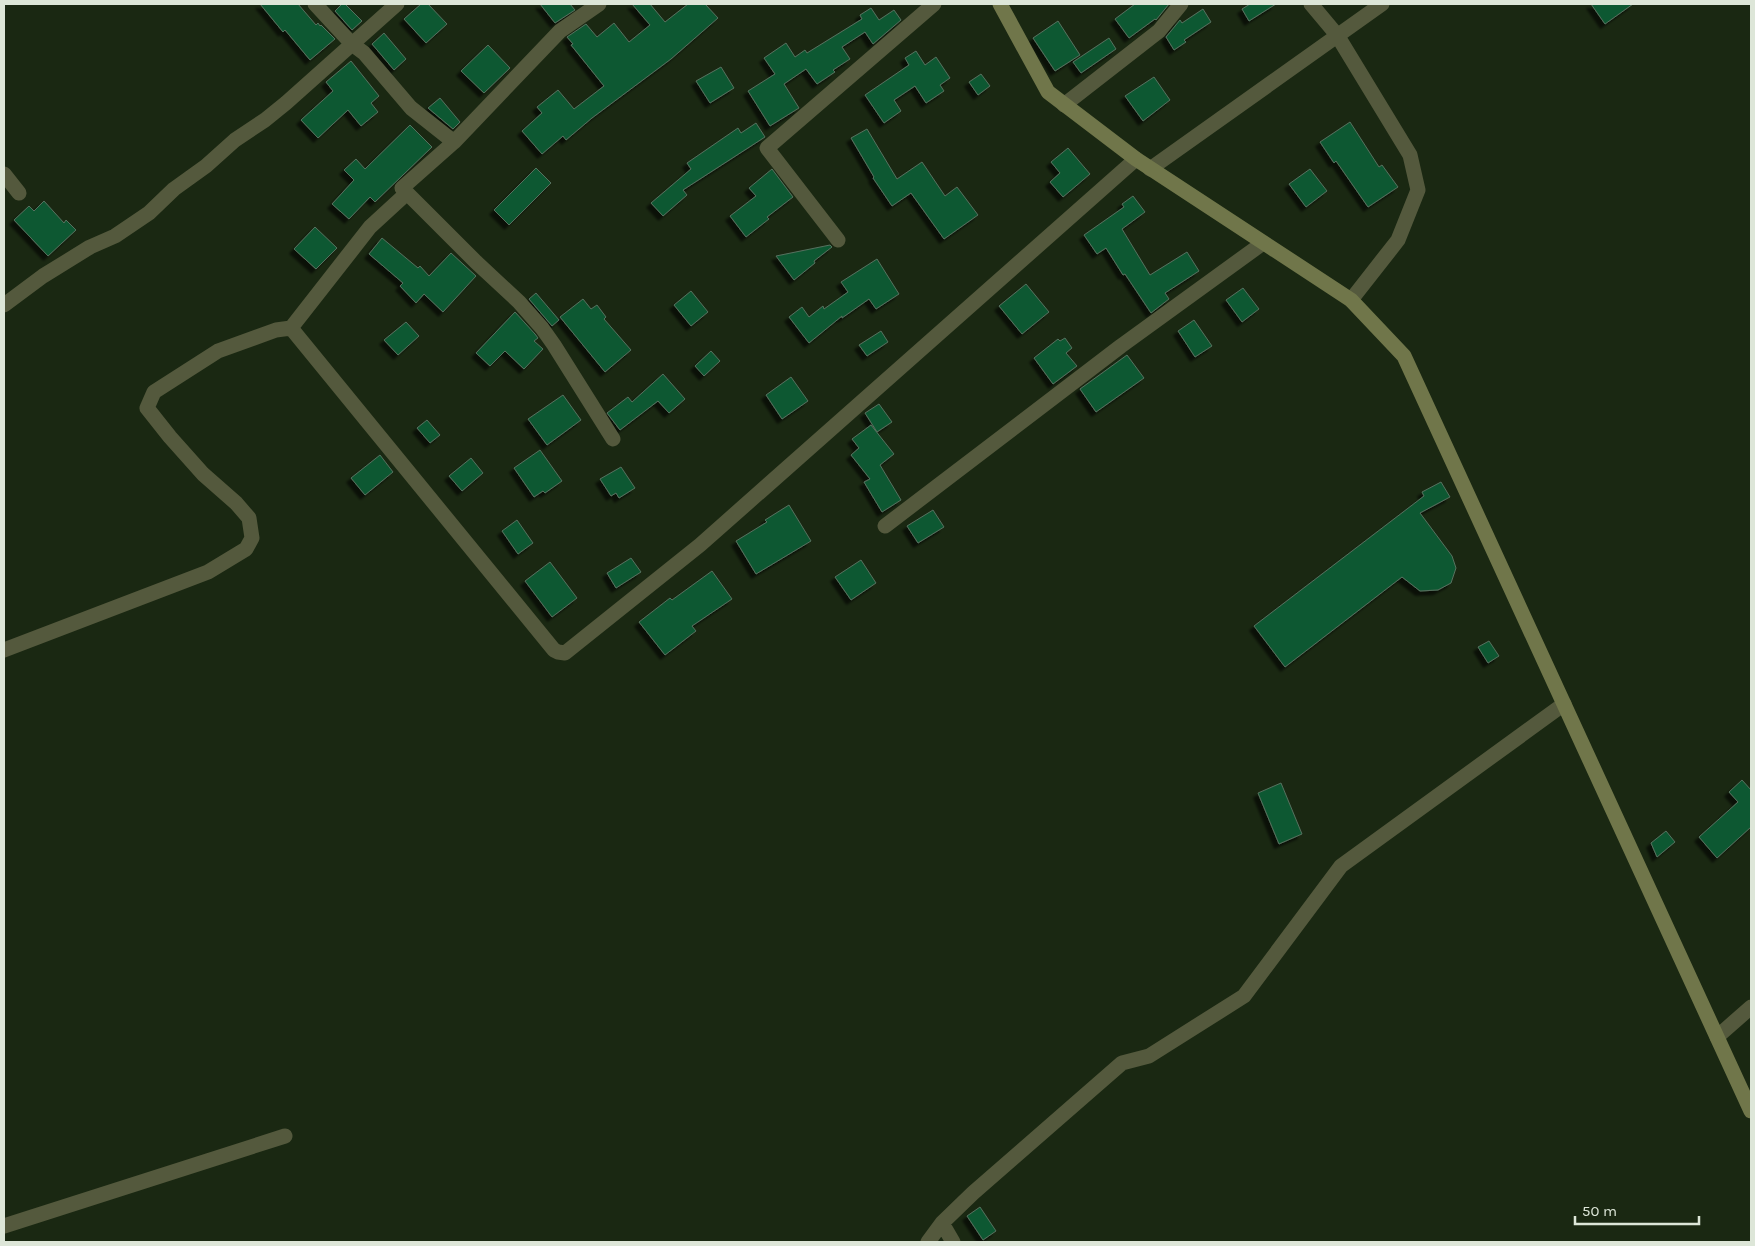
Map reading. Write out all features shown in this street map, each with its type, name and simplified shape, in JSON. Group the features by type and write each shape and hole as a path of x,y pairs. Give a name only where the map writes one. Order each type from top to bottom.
{"street":[{"path":"315,4 352,44 364,53 411,108 454,142"},
{"path":"4,305 43,276 90,247 115,236 149,213 235,140 265,120 397,4"},
{"path":"599,4 560,31 454,142 402,188 519,302 542,328 613,439"},
{"path":"838,240 767,148 934,4"},
{"path":"1000,4 1048,92 1150,169 1351,300 1404,356 1751,1111"},
{"path":"1064,105 1159,32 1181,4"},
{"path":"1311,4 1337,35 1410,155 1418,190 1398,240 1351,300"},
{"path":"1150,169 1382,4"},
{"path":"291,328 554,650 565,653 700,544 1136,159"},
{"path":"4,174 19,192"},
{"path":"4,650 208,572 246,549 252,538 249,518 236,503 203,474 147,408 154,392 218,351 276,330 291,328 370,227 407,193"},
{"path":"885,526 1121,346 1263,243"},
{"path":"928,1242 942,1223 973,1193 1122,1063 1150,1056 1244,996 1341,866 1564,704"},
{"path":"1717,1037 1751,1007"},
{"path":"4,1226 285,1136"},
{"path":"942,1223 953,1242"}],"building":[{"path":"260,4 298,4 316,25 318,23 321,25 335,39 310,60"},
{"path":"342,4 345,4 362,21 352,30 335,11"},
{"path":"421,4 428,4 447,24 426,43 404,19"},
{"path":"540,4 570,4 575,10 555,23"},
{"path":"632,4 650,4 665,22 688,4 705,4 718,18 671,59 592,118 566,140 563,136 542,154 522,131 542,113 537,107 558,90 574,109 604,86 571,45 573,44 567,37 586,24 597,37 614,23 629,42 650,25"},
{"path":"1135,4 1169,4 1156,20 1129,38 1115,19"},
{"path":"1250,4 1276,4 1249,21 1242,9"},
{"path":"1591,4 1633,4 1605,24"},
{"path":"871,8 879,20 894,10 901,20 873,44 865,32 842,47 850,59 817,84 806,69 784,84 799,108 770,126 748,91 775,74 764,58 786,43 795,57 805,50 807,53 862,19 860,15"},
{"path":"1203,9 1211,22 1184,40 1186,42 1174,50 1166,37 1180,20 1182,23"},
{"path":"1058,21 1080,55 1055,71 1033,38"},
{"path":"384,33 406,59 394,70 372,44"},
{"path":"1109,38 1116,49 1081,73 1073,62"},
{"path":"488,45 510,68 484,93 461,71"},
{"path":"916,51 925,65 936,57 950,78 940,85 944,91 926,103 915,86 894,100 901,111 884,123 865,95 909,65 905,58"},
{"path":"351,61 379,96 371,103 378,112 361,126 348,110 318,138 301,120 333,91 326,82"},
{"path":"721,67 734,88 710,103 696,81"},
{"path":"981,74 990,86 978,95 969,82"},
{"path":"1154,77 1170,100 1143,121 1125,96"},
{"path":"440,98 460,122 453,129 428,108"},
{"path":"1350,122 1379,167 1382,165 1398,187 1368,207 1336,161 1334,163 1320,142"},
{"path":"756,123 765,137 683,190 687,195 663,216 651,203 691,169 687,163 738,128 741,133"},
{"path":"410,125 432,147 375,202 370,197 349,219 332,204 354,180 344,170 356,159 365,169"},
{"path":"867,129 897,179 922,162 945,196 957,187 978,215 944,239 911,193 892,206 873,178 851,138"},
{"path":"1068,148 1090,174 1063,197 1050,182 1060,173 1051,162"},
{"path":"536,168 551,183 509,225 494,210"},
{"path":"772,169 793,197 767,217 769,219 746,237 730,216 756,196 749,188"},
{"path":"1310,169 1327,191 1306,207 1289,184"},
{"path":"1133,196 1145,212 1122,229 1150,275 1187,252 1199,271 1165,293 1169,299 1151,313 1106,248 1097,254 1084,235 1124,207 1122,204"},
{"path":"44,201 64,223 66,220 76,230 48,256 14,220 29,206 34,211"},
{"path":"315,227 337,248 316,269 294,249"},
{"path":"382,238 418,268 420,266 429,276 451,253 476,276 443,312 424,294 416,303 400,286 403,283 369,254"},
{"path":"830,245 832,247 794,280 776,256"},
{"path":"877,259 899,294 876,309 869,299 842,318 842,316 809,343 789,317 802,307 809,317 823,306 824,309 848,292 841,282"},
{"path":"1026,284 1049,312 1022,334 999,306"},
{"path":"1243,288 1259,309 1242,322 1226,300"},
{"path":"691,291 708,312 691,326 674,305"},
{"path":"536,293 559,320 552,326 529,299"},
{"path":"583,299 591,309 597,305 606,317 604,319 631,350 605,372 560,317"},
{"path":"515,312 535,334 538,338 534,341 543,349 524,369 505,351 490,366 476,353"},
{"path":"1194,320 1212,346 1195,357 1178,331"},
{"path":"406,322 419,336 398,355 384,340"},
{"path":"881,331 888,342 867,356 859,345"},
{"path":"1065,338 1072,348 1066,353 1077,366 1053,384 1034,358 1058,339 1060,341"},
{"path":"711,351 720,361 704,376 695,366"},
{"path":"1127,355 1144,378 1096,412 1080,389"},
{"path":"663,374 685,399 669,413 658,401 620,430 607,413 628,397 632,402"},
{"path":"791,377 808,401 782,419 766,395"},
{"path":"563,395 581,420 547,445 528,419"},
{"path":"879,404 892,422 877,432 865,413"},
{"path":"427,420 440,435 430,443 417,428"},
{"path":"871,425 894,454 880,465 901,500 882,512 864,482 870,479 851,455 859,448 852,439"},
{"path":"540,450 562,481 545,493 543,491 534,497 514,468"},
{"path":"380,455 393,472 365,495 351,478"},
{"path":"471,458 483,473 462,491 449,476"},
{"path":"621,467 635,488 619,498 616,493 611,496 600,479"},
{"path":"1441,482 1450,497 1420,513 1452,556 1456,568 1451,583 1438,590 1420,591 1402,577 1285,667 1254,626 1424,496 1422,492"},
{"path":"789,505 811,541 756,574 736,541 767,522 765,520"},
{"path":"933,510 944,527 918,543 907,526"},
{"path":"517,520 533,543 518,554 502,531"},
{"path":"631,558 641,572 616,588 607,573"},
{"path":"861,560 876,583 851,600 835,577"},
{"path":"550,562 577,598 552,617 525,581"},
{"path":"712,571 732,599 692,626 696,631 665,655 639,622 670,598 672,600"},
{"path":"1489,641 1499,656 1488,663 1478,647"},
{"path":"1742,780 1751,790 1751,827 1717,858 1699,837 1738,802 1729,792"},
{"path":"1281,783 1302,834 1279,844 1258,793"},
{"path":"1666,831 1675,842 1657,857 1651,843"},
{"path":"980,1207 996,1231 983,1240 967,1216"}]}
